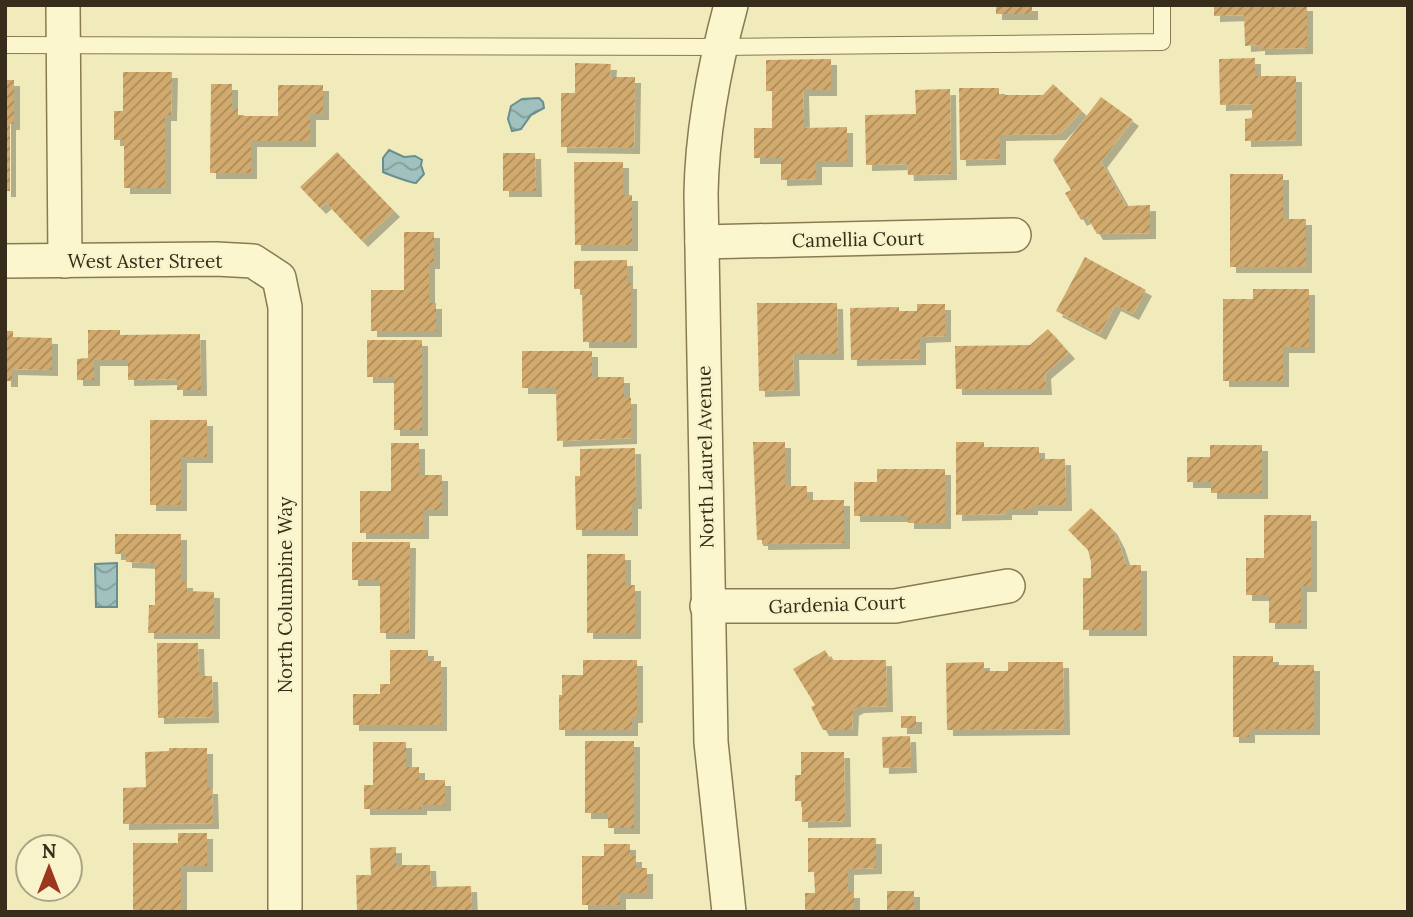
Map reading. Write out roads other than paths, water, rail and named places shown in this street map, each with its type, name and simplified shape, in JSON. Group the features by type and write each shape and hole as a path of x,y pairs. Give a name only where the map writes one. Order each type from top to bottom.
{"street":[{"path":"63,5 65,261"},
{"name":"North Laurel Avenue","path":"729,912 711,741 701,194 704,127 719,47 731,5"},
{"name":"Camellia Court","path":"702,242 1014,235"},
{"name":"West Aster Street","path":"5,261 253,261 279,278"},
{"name":"North Columbine Way","path":"279,278 285,307 285,912"},
{"name":"Gardenia Court","path":"707,607 895,606 1008,586"}],"lane":[{"path":"5,44 719,47 1162,43 1162,5"}],"water":[{"path":"539,98 544,108 531,115 521,129 512,131 508,119 511,106 522,99"},
{"path":"389,150 404,157 415,156 422,160 424,174 416,183 383,172 383,158"},
{"path":"117,563 117,607 96,607 95,564"}]}
